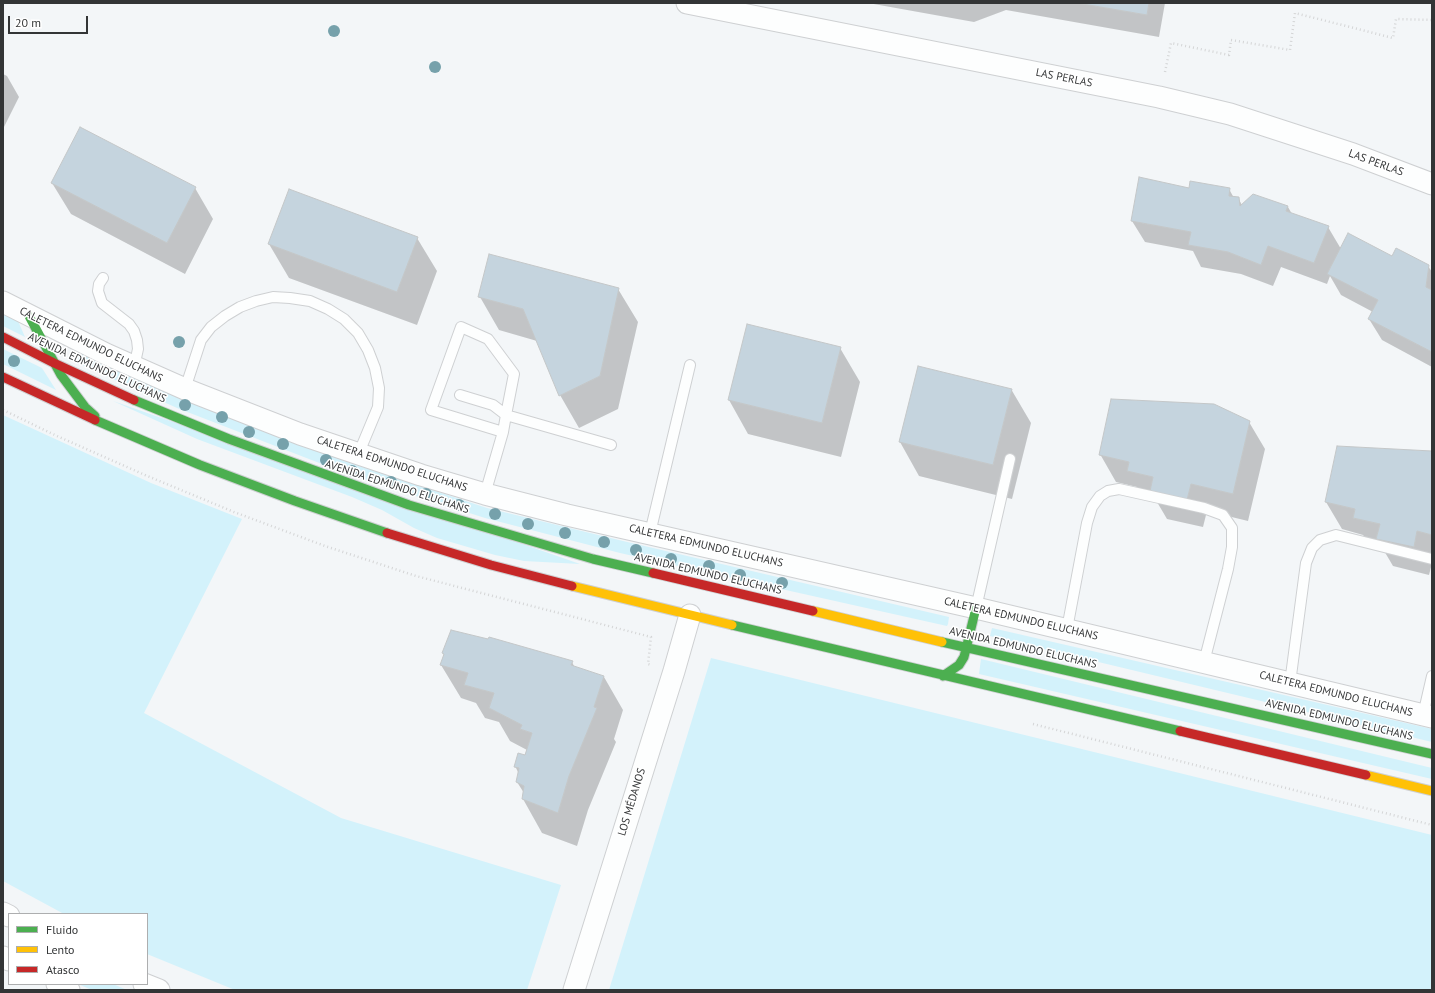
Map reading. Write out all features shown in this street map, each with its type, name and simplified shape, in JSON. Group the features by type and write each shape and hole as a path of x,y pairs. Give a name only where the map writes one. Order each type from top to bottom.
{"main road":[{"path":"29,316 54,363 70,387 85,407 103,424"},
{"name":"AVENIDA EDMUNDO ELUCHANS","path":"3,337 54,363 141,403 229,439 319,474 409,505 501,533 593,559 967,648 1432,754"},
{"path":"3,377 103,424 200,465 295,501 392,535 491,565 582,589 943,676 1432,791"},
{"path":"943,676 959,665 964,657 976,608"}],"street":[{"name":"LAS PERLAS","path":"687,3 1132,91 1230,114 1353,154 1432,184"},
{"name":"CALETERA EDMUNDO ELUCHANS","path":"3,302 132,366 292,432 358,455 485,494 567,515 1067,629 1427,716"},
{"name":"LOS MÉDANOS","path":"574,990 674,671 690,615"},
{"path":"59,985 69,990"},
{"path":"146,985 159,990"}],"lane":[{"path":"104,278 98,291 102,303 129,324 134,331 137,340 137,353 132,366"},
{"path":"185,389 201,340 211,327 225,316 240,307 273,298 290,298 310,301 328,309 344,319 358,333 368,350 375,368 379,388 378,407 358,455"},
{"path":"485,494 503,432 514,374 488,339 461,327 432,410 503,432"},
{"path":"650,533 690,365"},
{"path":"460,395 493,405 506,415 611,445"},
{"path":"976,608 1010,459"},
{"path":"1067,629 1087,523 1092,507 1100,496 1108,491 1119,489 1204,508 1222,515 1232,528 1232,547 1228,570 1204,662"},
{"path":"1290,683 1306,563 1312,548 1320,540 1336,535 1432,559"},
{"path":"1427,716 1432,676"}],"path":[{"path":"1165,72 1171,43 1229,55 1232,40 1290,50 1294,13 1393,38 1396,20 1432,20"}],"shaded area":[{"path":"3,313 18,321 25,337 3,326"},
{"path":"3,349 42,368 56,390 3,364"},
{"path":"78,351 181,398 310,449 487,508 949,617 948,624 947,626 620,553 485,518 353,476 177,408 78,363"},
{"path":"113,401 580,564 524,561 495,555 437,538 414,528 382,510 352,497 197,439"},
{"path":"3,415 151,483 242,519 144,713 341,818 561,885 527,990 235,990 148,954 148,913 62,913 3,881"},
{"path":"992,628 1432,729 1432,742 990,636"},
{"path":"711,658 1432,835 1432,990 609,990"},
{"path":"981,659 1432,768 1432,779 979,674"},
{"path":"80,985 115,985 127,990 92,990"}],"building":[{"path":"1077,3 1149,3 1147,15"},
{"path":"80,127 196,187 167,243 51,183"},
{"path":"1139,177 1189,188 1190,181 1230,188 1229,196 1239,197 1240,206 1253,194 1288,206 1286,211 1329,226 1314,263 1268,246 1261,265 1228,252 1188,245 1191,232 1131,221"},
{"path":"289,189 418,237 397,292 268,244"},
{"path":"1348,233 1392,256 1396,248 1429,265 1426,287 1432,290 1432,352 1368,319 1378,300 1327,274"},
{"path":"489,254 619,288 600,376 559,396 523,309 478,297"},
{"path":"747,324 841,347 822,423 728,400"},
{"path":"918,366 1012,389 993,465 899,442"},
{"path":"1111,399 1214,404 1250,421 1233,494 1191,484 1187,500 1150,491 1153,477 1127,471 1129,462 1099,455"},
{"path":"1337,446 1432,451 1432,535 1417,531 1414,547 1376,539 1380,524 1353,518 1355,509 1325,502"},
{"path":"451,630 488,639 489,637 573,661 571,665 604,676 594,707 597,708 569,776 558,813 522,799 524,786 516,782 519,768 514,767 518,753 525,755 532,733 520,729 522,725 489,708 494,693 464,685 468,673 440,665 444,654 442,653"}],"traffic: fast":[{"path":"29,316 61,375 85,407 95,416"},
{"path":"134,400 229,439 409,505 593,559 653,573"},
{"path":"95,420 200,465 295,501 387,533"},
{"path":"943,676 959,665 964,657 976,608"},
{"path":"732,625 1180,731"},
{"path":"942,642 1432,754"}],"traffic: slow":[{"path":"572,586 732,625"},
{"path":"813,611 942,642"},
{"path":"1366,775 1432,791"}],"traffic: jam":[{"path":"3,337 54,363 134,400"},
{"path":"3,377 95,420"},
{"path":"387,533 491,565 572,586"},
{"path":"653,573 813,611"},
{"path":"1180,731 1366,775"}]}
